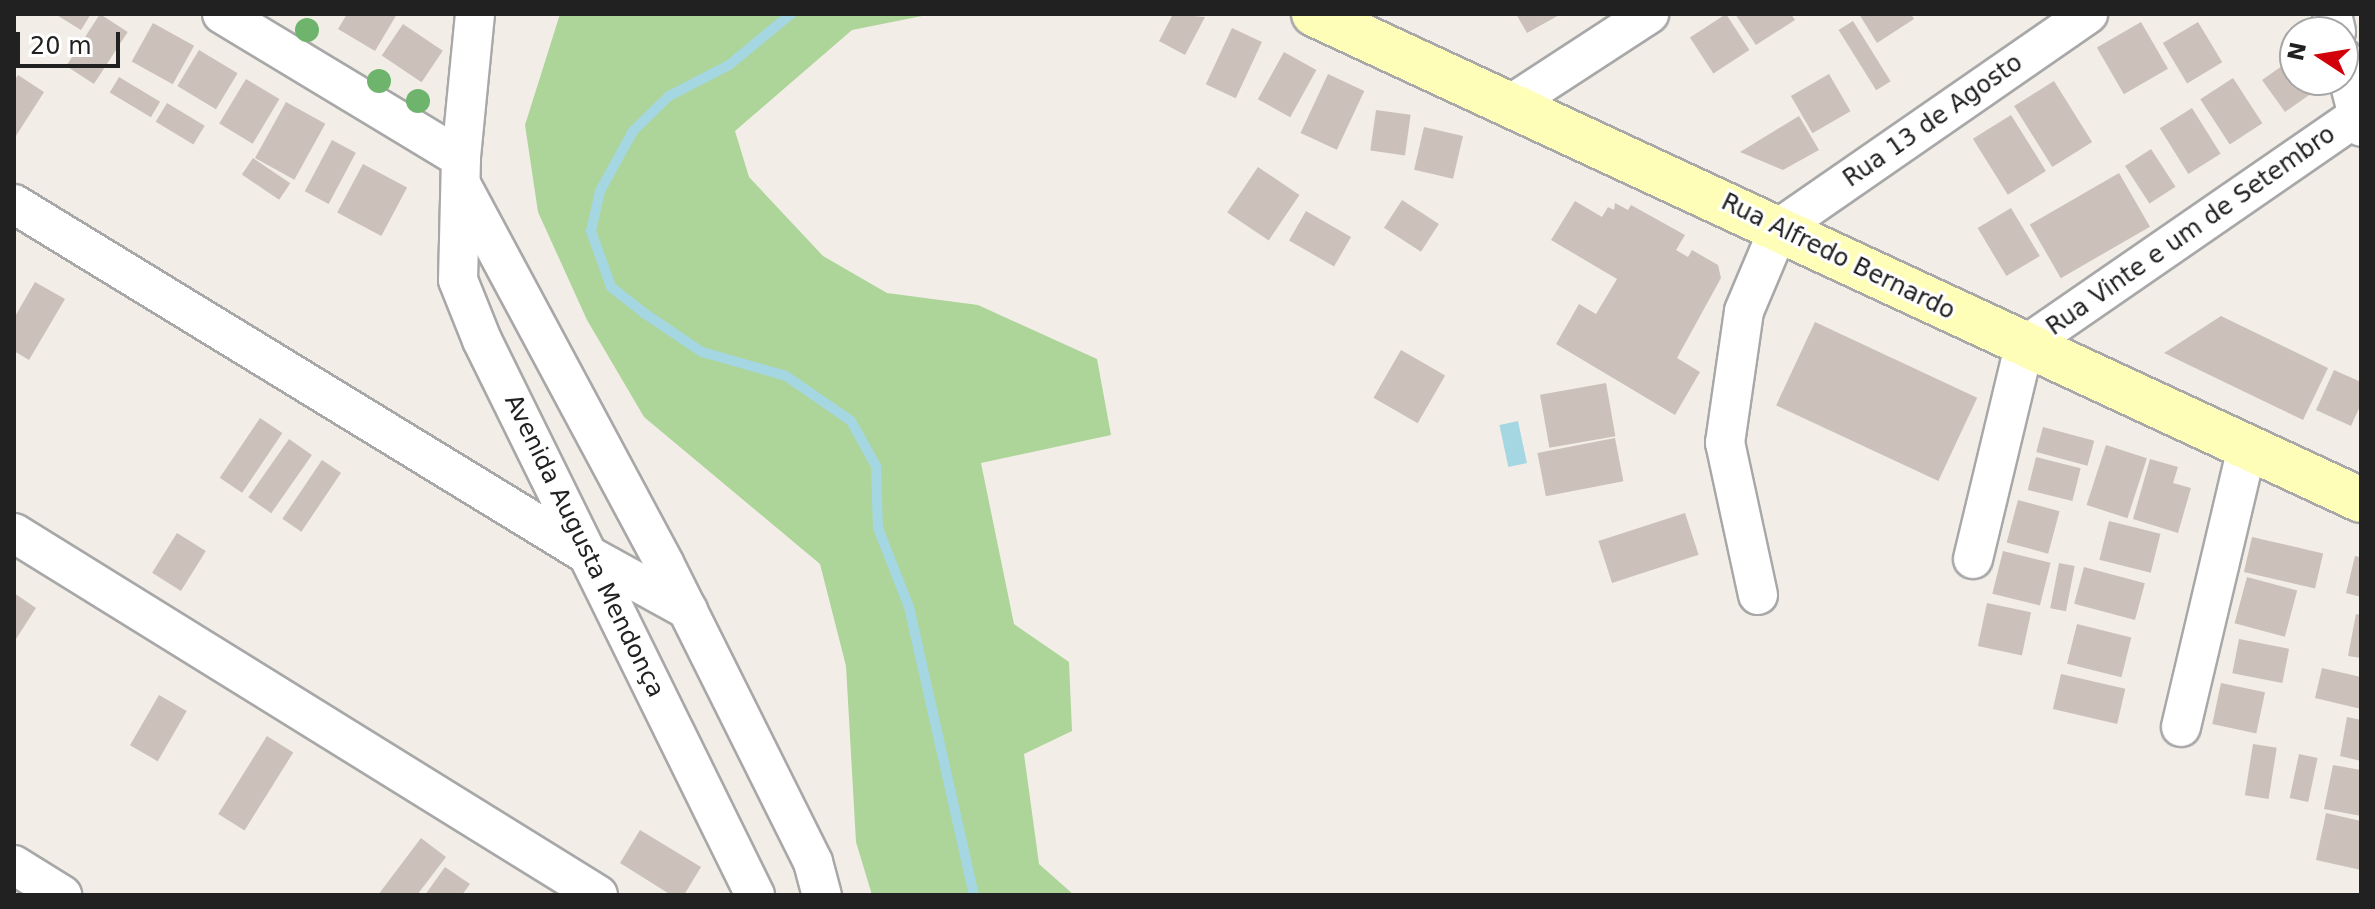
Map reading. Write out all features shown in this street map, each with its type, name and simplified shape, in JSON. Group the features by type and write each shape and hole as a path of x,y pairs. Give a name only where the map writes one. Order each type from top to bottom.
{"street":[{"path":"222,14 462,172 688,610 813,862 822,895"},
{"name":"Avenida Augusta Mendonça","path":"475,14 462,172 458,280 588,555 755,895"},
{"name":"Rua Alfredo Bernardo","path":"1314,14 2361,500"},
{"path":"1511,104 1649,14"},
{"name":"Rua 13 de Agosto","path":"1779,228 2088,14"},
{"path":"2353,96 2360,122"},
{"name":"Rua Vinte e um de Setembro","path":"1973,559 2024,346 2360,122"},
{"path":"14,204 588,555 688,610"},
{"path":"1758,595 1725,443 1744,311 1779,228"},
{"path":"2181,727 2247,447"},
{"path":"14,533 598,895"},
{"path":"14,865 62,895"}],"green space":[{"path":"560,14 932,14 852,30 735,131 749,177 823,256 887,293 978,305 1097,359 1111,435 981,463 1014,624 1069,662 1072,731 1024,754 1039,864 1074,895 872,895 856,842 846,666 820,564 644,417 587,320 538,212 525,125"}],"water":[{"path":"1518,421 1527,463 1508,467 1499,425"}],"building":[{"path":"55,14 91,14 81,30"},
{"path":"100,14 128,32 94,84 66,66"},
{"path":"347,14 397,14 375,51 338,29"},
{"path":"1173,14 1205,17 1185,55 1159,41"},
{"path":"1516,14 1561,14 1527,33"},
{"path":"1726,14 1749,50 1713,73 1690,37"},
{"path":"1735,14 1791,14 1795,20 1756,45"},
{"path":"1859,14 1911,14 1914,19 1877,43"},
{"path":"1853,21 1891,81 1876,90 1839,30"},
{"path":"2141,22 2168,69 2124,94 2097,48"},
{"path":"2198,22 2222,62 2187,83 2163,43"},
{"path":"153,23 194,46 173,84 132,61"},
{"path":"403,24 443,51 422,82 382,56"},
{"path":"1232,28 1262,42 1236,98 1206,84"},
{"path":"199,50 238,73 216,109 177,86"},
{"path":"1284,52 1316,70 1290,117 1258,99"},
{"path":"2279,68 2279,96 2308,96 2285,112 2262,80"},
{"path":"1328,74 1364,91 1337,150 1301,133"},
{"path":"1829,74 1850,111 1812,133 1791,96"},
{"path":"18,75 44,92 14,139 14,81"},
{"path":"119,77 160,102 151,117 110,92"},
{"path":"2233,78 2262,123 2230,145 2200,99"},
{"path":"246,79 279,99 253,144 219,124"},
{"path":"2054,81 2092,142 2052,167 2014,106"},
{"path":"286,102 325,124 294,180 255,158"},
{"path":"167,103 205,126 193,145 156,122"},
{"path":"2192,108 2221,154 2188,174 2160,128"},
{"path":"1376,110 1411,115 1405,155 1370,151"},
{"path":"2011,115 2046,171 2008,195 1973,139"},
{"path":"1799,116 1819,150 1783,170 1740,152"},
{"path":"1424,127 1463,136 1453,179 1414,170"},
{"path":"332,140 356,153 329,204 305,191"},
{"path":"2151,149 2176,187 2150,204 2125,166"},
{"path":"253,158 290,183 279,200 242,175"},
{"path":"363,164 407,187 381,236 337,213"},
{"path":"1258,167 1299,195 1269,241 1227,213"},
{"path":"2119,173 2150,227 2061,278 2030,224"},
{"path":"1402,200 1439,224 1421,252 1384,228"},
{"path":"1575,201 1602,217 1608,207 1614,210 1615,203 1628,210 1631,205 1685,235 1676,250 1688,257 1692,250 1718,265 1721,278 1677,358 1700,372 1675,415 1556,344 1579,304 1596,314 1617,279 1551,240"},
{"path":"2011,208 2040,256 2006,276 1978,228"},
{"path":"1306,211 1351,237 1334,266 1289,240"},
{"path":"35,282 65,299 29,360 14,351 14,318"},
{"path":"2221,316 2328,368 2303,420 2164,353"},
{"path":"1815,322 1977,398 1938,481 1776,405"},
{"path":"1401,350 1445,376 1418,423 1374,398"},
{"path":"2334,370 2361,382 2361,404 2351,426 2316,410"},
{"path":"1606,383 1615,436 1549,448 1540,395"},
{"path":"260,418 282,433 242,493 220,478"},
{"path":"2043,427 2094,441 2087,466 2036,452"},
{"path":"1615,438 1623,481 1546,496 1537,453"},
{"path":"289,439 312,455 271,513 248,497"},
{"path":"2106,445 2147,458 2127,518 2087,505"},
{"path":"2036,457 2081,468 2072,501 2028,490"},
{"path":"2150,459 2178,467 2173,483 2191,488 2178,533 2133,519"},
{"path":"322,460 341,473 301,532 282,519"},
{"path":"2018,500 2060,511 2048,554 2007,543"},
{"path":"1685,513 1699,555 1612,583 1598,541"},
{"path":"2109,521 2160,534 2151,573 2099,560"},
{"path":"177,533 206,551 181,591 152,573"},
{"path":"2252,537 2323,553 2315,588 2244,572"},
{"path":"2003,551 2051,563 2040,606 1992,594"},
{"path":"2355,556 2361,557 2361,597 2346,593"},
{"path":"2059,563 2075,566 2066,611 2050,608"},
{"path":"2084,567 2145,583 2135,620 2074,604"},
{"path":"2247,577 2297,590 2285,637 2235,623"},
{"path":"14,593 36,608 14,642"},
{"path":"1987,603 2031,612 2022,655 1978,646"},
{"path":"2356,614 2361,615 2361,658 2348,656"},
{"path":"2077,624 2131,638 2121,677 2067,664"},
{"path":"2239,639 2289,649 2282,683 2232,673"},
{"path":"2322,668 2361,677 2361,709 2315,698"},
{"path":"2061,674 2125,689 2117,724 2053,709"},
{"path":"2221,683 2265,692 2256,733 2212,724"},
{"path":"159,695 187,711 158,761 130,745"},
{"path":"2347,717 2361,720 2361,761 2340,756"},
{"path":"267,736 293,752 245,830 218,814"},
{"path":"2253,744 2277,748 2269,799 2245,795"},
{"path":"2299,754 2318,758 2308,802 2290,798"},
{"path":"2333,765 2361,770 2361,816 2324,809"},
{"path":"2326,813 2361,821 2361,870 2316,860"},
{"path":"640,830 701,867 684,895 671,895 620,863"},
{"path":"421,838 446,857 417,895 378,895"},
{"path":"445,867 470,884 462,895 425,895"}],"waterway":[{"path":"791,14 729,65 669,96 633,131 600,191 591,231 611,287 644,313 702,352 786,376 851,421 876,466 878,528 909,607 974,895"}]}
